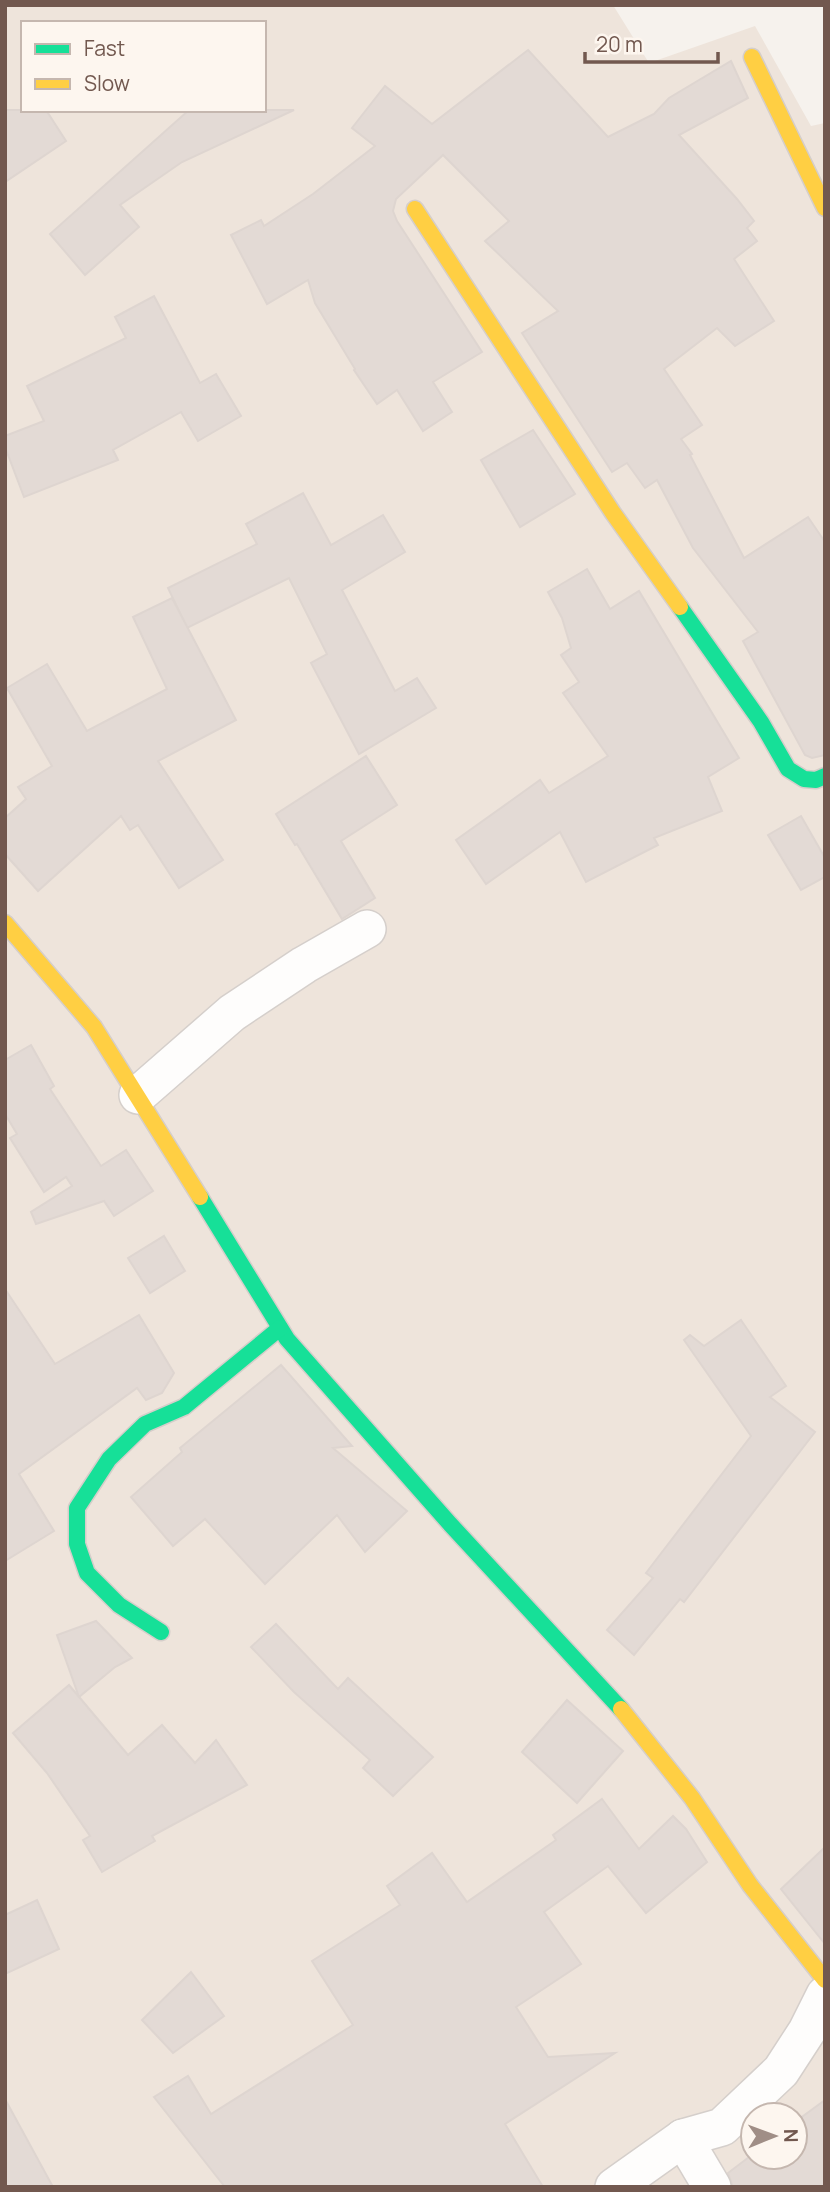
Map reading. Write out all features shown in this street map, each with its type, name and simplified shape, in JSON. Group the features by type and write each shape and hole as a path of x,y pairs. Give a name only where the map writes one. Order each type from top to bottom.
{"street":[{"path":"752,57 825,208"},
{"path":"415,209 613,513 761,722 788,769 804,779 816,780 825,776"},
{"path":"5,923 94,1027 280,1328 450,1524 615,1701 692,1798 750,1885 825,1980"},
{"path":"138,1095 232,1013 304,965 367,929"},
{"path":"161,1632 119,1605 87,1573 77,1544 77,1508 109,1459 145,1424 184,1407 280,1328"},
{"path":"614,2187 683,2138 722,2127 781,2071 807,2031 825,1995"},
{"path":"683,2138 712,2187"}],"shaded area":[{"path":"5,5 613,5 649,63 755,26 811,126 825,123 825,2187 5,2187"}],"building":[{"path":"528,50 608,137 654,114 669,98 731,61 748,98 679,135 754,221 747,228 757,241 734,259 774,321 735,346 717,328 664,369 702,425 681,439 692,454 690,455 744,558 808,517 825,542 825,755 812,758 805,755 743,641 758,632 693,548 657,480 645,488 627,463 612,472 522,333 558,311 485,241 509,221 443,155 396,199 393,211 482,352 433,382 452,412 423,431 397,390 377,404 315,303 308,280 267,304 231,235 261,220 264,226 313,194 375,146 352,128 385,86 432,124"},
{"path":"5,110 47,112 66,141 5,182"},
{"path":"294,110 182,162 120,205 139,227 85,275 50,234 187,112"},
{"path":"154,296 200,383 216,374 241,416 198,441 181,412 113,450 118,460 24,497 5,447 5,436 44,421 27,386 126,338 115,317"},
{"path":"533,430 575,494 520,527 481,460"},
{"path":"303,493 331,545 383,515 405,552 342,590 395,691 417,678 436,708 359,754 311,663 327,654 289,578 187,628 168,588 257,544 246,524"},
{"path":"587,569 610,609 639,591 739,758 708,777 722,811 654,838 658,845 586,882 560,832 486,884 456,840 540,780 549,793 608,756 563,693 579,682 561,655 571,648 562,618 548,592"},
{"path":"172,598 236,720 158,761 223,860 179,888 138,825 130,830 121,816 38,891 5,854 5,818 26,799 18,787 52,766 7,688 47,664 87,731 167,689 133,617"},
{"path":"366,756 397,805 341,841 375,898 342,919 276,814"},
{"path":"801,816 825,858 825,877 801,890 768,835"},
{"path":"31,1045 54,1086 50,1089 101,1166 126,1150 153,1191 114,1216 104,1201 36,1224 31,1212 72,1186 66,1177 44,1192 10,1138 17,1134 5,1114 5,1060"},
{"path":"164,1236 185,1271 150,1293 128,1258"},
{"path":"5,1289 55,1364 139,1315 174,1373 162,1393 146,1400 137,1388 19,1474 54,1531 5,1561"},
{"path":"741,1320 786,1386 770,1397 815,1432 684,1602 680,1599 634,1655 607,1630 653,1578 646,1573 751,1436 684,1340 690,1335 704,1346"},
{"path":"281,1365 352,1446 333,1448 407,1511 365,1552 337,1515 265,1584 205,1519 173,1546 131,1497 182,1452 180,1448"},
{"path":"96,1621 132,1658 115,1667 79,1697 57,1635"},
{"path":"276,1624 338,1689 348,1678 433,1757 393,1796 363,1768 370,1760 294,1692 251,1647"},
{"path":"69,1685 128,1755 162,1725 195,1763 216,1740 247,1785 152,1836 155,1841 102,1872 83,1840 90,1836 47,1773 13,1733"},
{"path":"567,1700 623,1751 577,1803 522,1752"},
{"path":"602,1799 639,1849 673,1816 686,1829 707,1862 646,1913 608,1866 544,1912 581,1964 516,2007 548,2057 615,2053 505,2124 543,2187 225,2187 154,2097 188,2076 211,2114 353,2025 312,1961 400,1905 387,1886 432,1853 467,1902 556,1840 553,1835"},
{"path":"825,1847 825,1944 781,1889"},
{"path":"37,1900 59,1949 5,1974 5,1915"},
{"path":"191,1972 224,2016 173,2053 142,2020"},
{"path":"5,2099 53,2187 5,2187"},
{"path":"825,2100 825,2187 733,2187 728,2173 739,2165 739,2171 809,2171 809,2112"}],"traffic: fast":[{"path":"680,607 761,722 788,769 804,779 816,780 825,776"},
{"path":"200,1197 287,1339 450,1524 621,1709"},
{"path":"161,1632 119,1605 87,1573 77,1544 77,1508 109,1459 145,1424 184,1407 280,1328"}],"traffic: slow":[{"path":"752,57 825,208"},
{"path":"415,209 613,513 680,607"},
{"path":"5,923 94,1027 200,1197"},
{"path":"621,1709 692,1798 750,1885 825,1980"}]}
